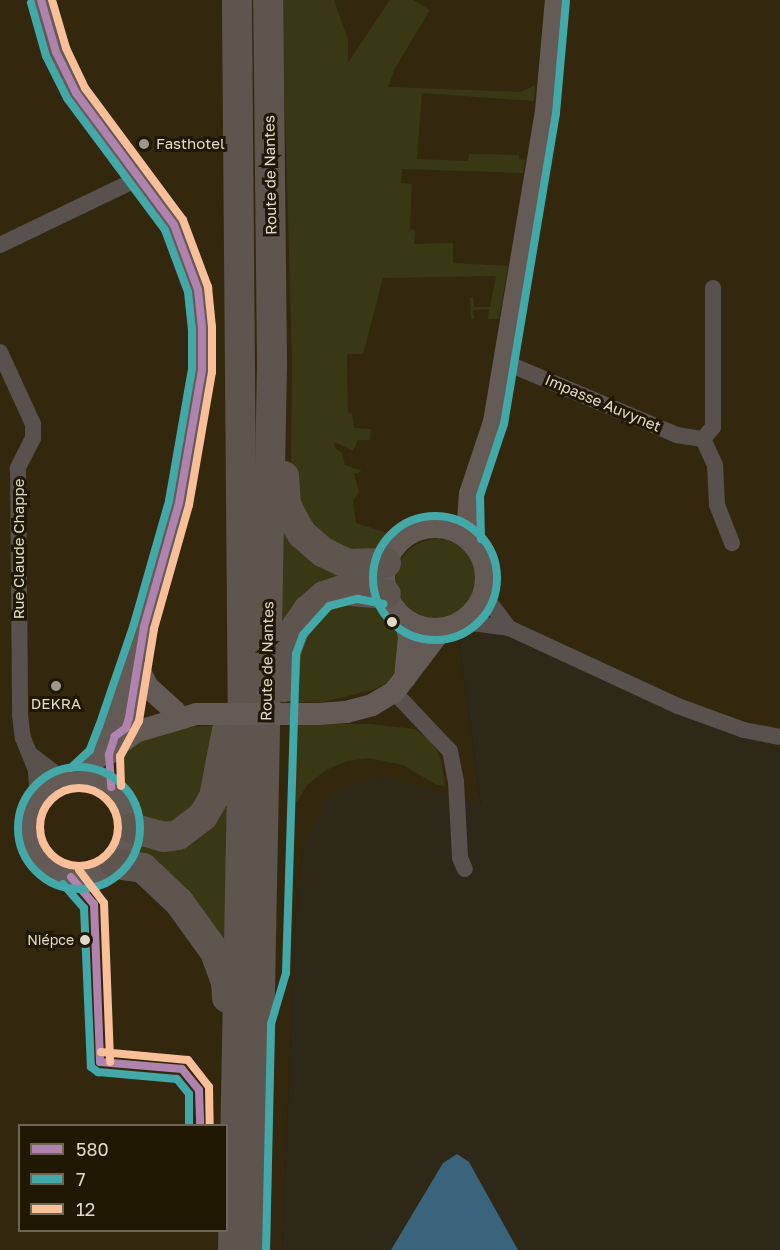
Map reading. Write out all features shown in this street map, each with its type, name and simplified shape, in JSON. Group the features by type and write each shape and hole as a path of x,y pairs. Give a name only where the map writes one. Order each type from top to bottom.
{"highway":[{"name":"Route de Nantes","path":"233,1250 243,675 237,0"},
{"name":"Route de Nantes","path":"255,1250 271,387 268,0"},
{"path":"271,387 284,412 286,504 302,534 323,552 348,564 386,563"},
{"path":"261,1022 276,973 286,652 294,630 308,610 324,596 358,588 386,594"},
{"path":"130,828 164,837 178,835 203,816 213,797 228,741 232,694 243,675"},
{"path":"115,864 143,868 161,880 215,952 226,982 226,1057 237,1094"}],"street":[{"path":"41,0 56,52 76,93 163,208 187,253 198,290 202,328 202,370 179,503 144,627 109,730 99,756 71,778 38,797 28,824 31,847 41,862 71,878 103,873 115,864 126,849 130,828 128,810 111,787 109,755 116,736 126,728 129,718 140,672 144,627"},
{"path":"509,628 484,595 486,566 471,541 468,521 470,494 494,422 546,111 556,0"},
{"path":"0,245 139,178"},
{"path":"713,288 713,427 703,439 716,465 717,504 732,543"},
{"name":"Rue Claude Chappe","path":"0,352 33,424 33,438 18,468 20,715 23,738 31,755 38,797"},
{"name":"Impasse Auvynet","path":"504,363 677,435 703,439"},
{"path":"440,527 470,494"},
{"path":"465,869 460,858 456,781 450,751 399,686 409,637 405,620 386,594 386,563 394,547 406,535 423,528 440,527 471,541"},
{"path":"109,730 129,718 186,713 318,714 355,710 399,686 418,665 429,641 452,625 484,595"},
{"path":"405,620 423,627 452,625 509,628 678,706 744,730 780,737"},
{"path":"140,672 148,687 186,713"},
{"path":"109,755 135,732 186,713"},
{"path":"31,755 71,778 111,787"}],"shaded area":[{"path":"0,0 780,0 780,751 509,628 459,640 481,805 377,776 303,846 296,910 282,1250 0,1250"},
{"path":"282,0 334,0 348,40 348,63 390,0 413,0 430,10 395,68 388,87 521,92 535,85 534,101 422,93 417,159 468,161 469,154 519,155 519,159 525,160 523,173 402,169 401,183 412,184 410,229 415,230 414,244 453,243 453,263 508,266 499,319 488,319 489,309 473,310 474,319 471,319 470,297 473,297 474,307 490,307 496,276 383,278 363,354 347,354 348,413 352,414 354,428 371,429 370,440 358,440 353,451 335,442 334,447 342,453 345,465 362,471 354,474 359,492 353,501 356,523 387,533 377,548 344,552 303,526 291,474 292,361"},
{"path":"284,515 335,565 345,584 282,650 279,542"},
{"path":"437,539 460,546 472,558 479,581 472,604 460,616 437,623 414,616 402,604 395,581 402,558 414,546"},
{"path":"332,600 378,607 400,636 397,667 388,682 373,690 323,702 288,702 296,642"},
{"path":"509,628 780,751 780,1250 282,1250 296,910 303,846 332,794 377,776 481,804 459,640"},
{"path":"289,724 370,724 415,729 432,742 441,760 445,786 437,785 403,765 369,758 347,761 326,770 307,785 297,802 291,800"},
{"path":"223,725 220,765 180,828 142,815 137,798 119,772 122,752 134,741 181,728"},
{"path":"232,795 228,949 137,857 141,845"}],"water":[{"path":"457,1154 469,1162 518,1250 391,1250 443,1163"}],"transit line":[{"name":"580","path":"41,0 56,52 76,93 174,225 198,290 202,328 202,370 179,503 144,627 129,718 126,728 115,736 109,755 111,787"},
{"name":"12","path":"52,0 66,48 85,88 183,220 208,287 212,327 212,372 189,505 154,629 139,721 120,756 121,786"},
{"name":"7","path":"481,539 480,496 504,424 556,113 566,1"},
{"name":"7","path":"31,3 46,56 67,98 165,230 188,292 192,329 192,369 169,501 134,624 99,726 90,750 71,768"},
{"name":"7","path":"435,516 459,521 479,534 492,554 497,578 492,602 479,622 459,635 435,640 411,635 391,622 378,602 373,578 378,554 391,534 411,521 435,516"},
{"name":"7","path":"266,1250 271,1024 286,973 296,654 303,635 329,606 358,599 384,604"},
{"name":"7","path":"79,767 102,772 113,777 122,785 130,794 135,805 140,828 135,851 130,862 122,871 113,879 102,884 79,889 56,884 45,879 36,871 28,862 23,851 18,828 23,805 28,794 36,785 45,777 56,772 79,767"},
{"name":"12","path":"79,788 94,791 107,799 115,812 118,827 115,842 107,855 94,863 79,866 64,863 51,855 43,842 40,827 43,812 51,799 64,791 79,788"},
{"name":"12","path":"79,870 104,903 110,1062"},
{"name":"580","path":"71,877 94,904 100,1062"},
{"name":"7","path":"63,884 84,908 91,1067 98,1072 177,1079 189,1094 189,1124"},
{"name":"12","path":"101,1052 188,1060 209,1087 210,1124"},
{"name":"580","path":"100,1062 182,1069 199,1090 200,1124"}],"place":[{"name":"Fasthotel","path":"144,144"},
{"name":"DEKRA","path":"56,686"},
{"name":"Niépce","path":"85,940"}]}
